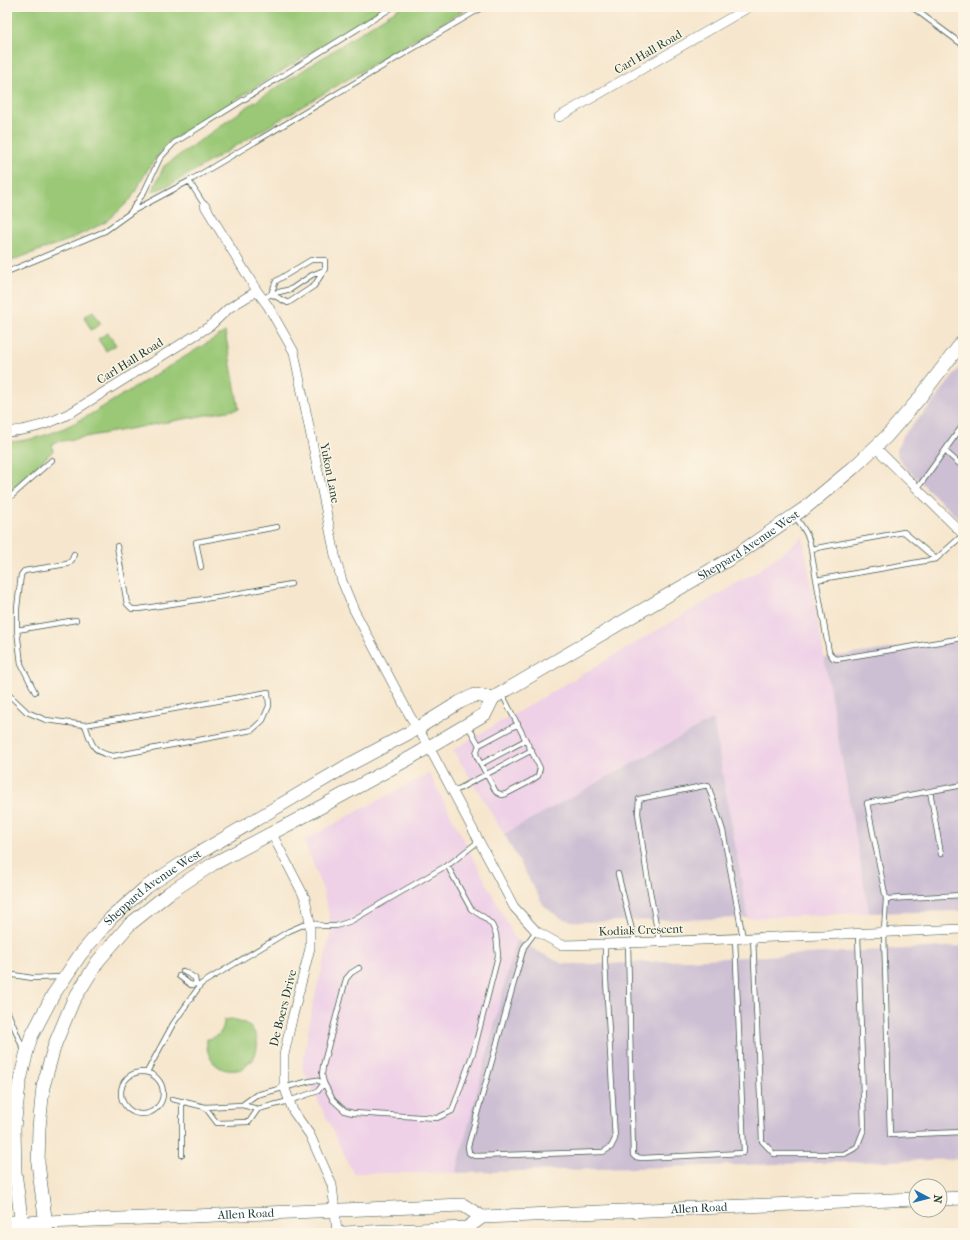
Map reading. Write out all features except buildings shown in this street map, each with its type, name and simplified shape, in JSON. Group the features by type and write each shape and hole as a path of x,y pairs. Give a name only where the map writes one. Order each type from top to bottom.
{"main road":[{"name":"Sheppard Avenue West","path":"46,1227 38,1163 39,1128 43,1087 54,1044 73,1001 98,961 130,925 169,893 213,864 272,834 467,725 485,714 497,695 738,554 794,515 876,448 918,400 963,341"},
{"name":"Sheppard Avenue West","path":"23,1228 15,1172 14,1128 19,1085 31,1037 64,977 80,954 111,918 145,888 184,862 345,767 418,728 460,702 475,696 497,695"},
{"path":"948,1198 963,1198"},
{"name":"Allen Road","path":"7,1223 23,1228 336,1210 462,1205 482,1217 908,1200"},
{"path":"344,1233 466,1228 482,1217"}],"street":[{"name":"Carl Hall Road","path":"559,117 749,7"},
{"name":"Yukon Lane","path":"205,206 294,352 336,560 342,581 354,610 410,716 429,747"},
{"name":"Carl Hall Road","path":"7,432 40,426 72,412 210,326 229,308 257,291"},
{"path":"876,448 963,535"},
{"name":"Kodiak Crescent","path":"429,747 514,907 536,931 561,944 605,944 963,929"},
{"name":"De Boers Drive","path":"272,834 305,898 310,922 310,948 284,1055 285,1088 293,1111 310,1135 332,1185 336,1210 337,1233"}],"lane":[{"path":"130,213 144,192 160,158 174,143 393,7"},
{"path":"7,272 105,231 130,213 189,181 483,7"},
{"path":"912,7 963,45"},
{"path":"189,181 205,206"},
{"path":"311,260 325,260 325,269 314,286 288,303 271,294 276,281 311,260"},
{"path":"263,299 271,294 291,289 312,275 325,269"},
{"path":"917,489 963,425"},
{"path":"944,451 963,467"},
{"path":"7,500 52,460"},
{"path":"794,515 809,537 829,652 833,658 837,659 963,638"},
{"path":"200,567 196,542 277,527"},
{"path":"811,549 904,532 936,559"},
{"path":"816,580 936,559 963,535"},
{"path":"117,546 127,604 132,609 177,604 291,584"},
{"path":"35,692 21,664 17,630 17,608 21,575 24,571 67,564 72,560 74,554"},
{"path":"17,630 76,620"},
{"path":"7,693 27,712 46,720 85,724 268,692 269,706 263,720 252,730 113,756 103,754 95,748 85,724"},
{"path":"497,695 518,724 540,768 538,776 506,794 499,794 496,792 476,753 479,745 518,724"},
{"path":"467,725 479,745"},
{"path":"481,764 526,740"},
{"path":"453,792 486,773 532,750"},
{"path":"618,874 631,942 633,1155 635,1157 642,1158 743,1153 739,938 723,831 708,785 639,799 638,813 659,941"},
{"path":"963,785 867,803 886,899 884,932 890,1135 963,1132"},
{"path":"930,791 941,854"},
{"path":"179,976 191,985 198,985 289,931 310,922 323,926 336,926 352,921 447,865 479,841"},
{"path":"359,968 351,973 346,979 323,1066 324,1083 333,1100 345,1110 353,1113 437,1118 452,1111 474,1050 498,956 496,934 492,925 485,918 471,909 447,865"},
{"path":"886,899 963,895"},
{"path":"536,931 524,947 468,1146 469,1152 476,1156 603,1152 611,1147 615,1139 605,944"},
{"path":"753,937 762,1141 774,1154 844,1154 857,1147 864,1129 858,933"},
{"path":"183,971 195,978 198,985"},
{"path":"7,974 32,978 64,977"},
{"path":"147,1072 173,1024 198,985"},
{"path":"7,1010 26,1055"},
{"path":"147,1072 158,1080 163,1092 162,1098 154,1110 149,1113 135,1113 124,1104 121,1097 123,1083 133,1074 147,1072"},
{"path":"242,1105 256,1095 316,1080 324,1083"},
{"path":"172,1099 205,1107 242,1105 258,1109 289,1101 318,1091 324,1083"},
{"path":"182,1102 182,1155"},
{"path":"205,1107 217,1123 249,1122 258,1109"}],"shaded area":[{"path":"963,363 963,523 903,465 898,457 897,449 904,434 931,405"},
{"path":"803,537 869,913 748,918 713,719 504,834 453,750 758,571"},
{"path":"963,639 963,911 869,913 824,658"},
{"path":"713,719 748,918 580,922 561,918 544,906 504,834"},
{"path":"429,773 516,940 456,1173 353,1173 302,1067 313,1003 332,929 323,890 304,840"},
{"path":"516,940 563,964 607,964 963,946 963,1159 456,1173"}],"green space":[{"path":"7,7 384,7 168,142 148,169 131,199 108,221 69,240 7,262"},
{"path":"401,7 469,7 172,184 152,192 164,166 247,107"},
{"path":"93,311 101,324 91,330 84,317"},
{"path":"225,332 239,409 52,443 53,451 7,494 7,442 42,436 73,424"},
{"path":"108,333 116,345 106,351 98,339"},
{"path":"231,1019 246,1024 251,1028 257,1040 256,1054 252,1061 248,1062 244,1068 237,1070 223,1069 213,1062 207,1045 207,1039 214,1037 222,1031 224,1020"}]}
